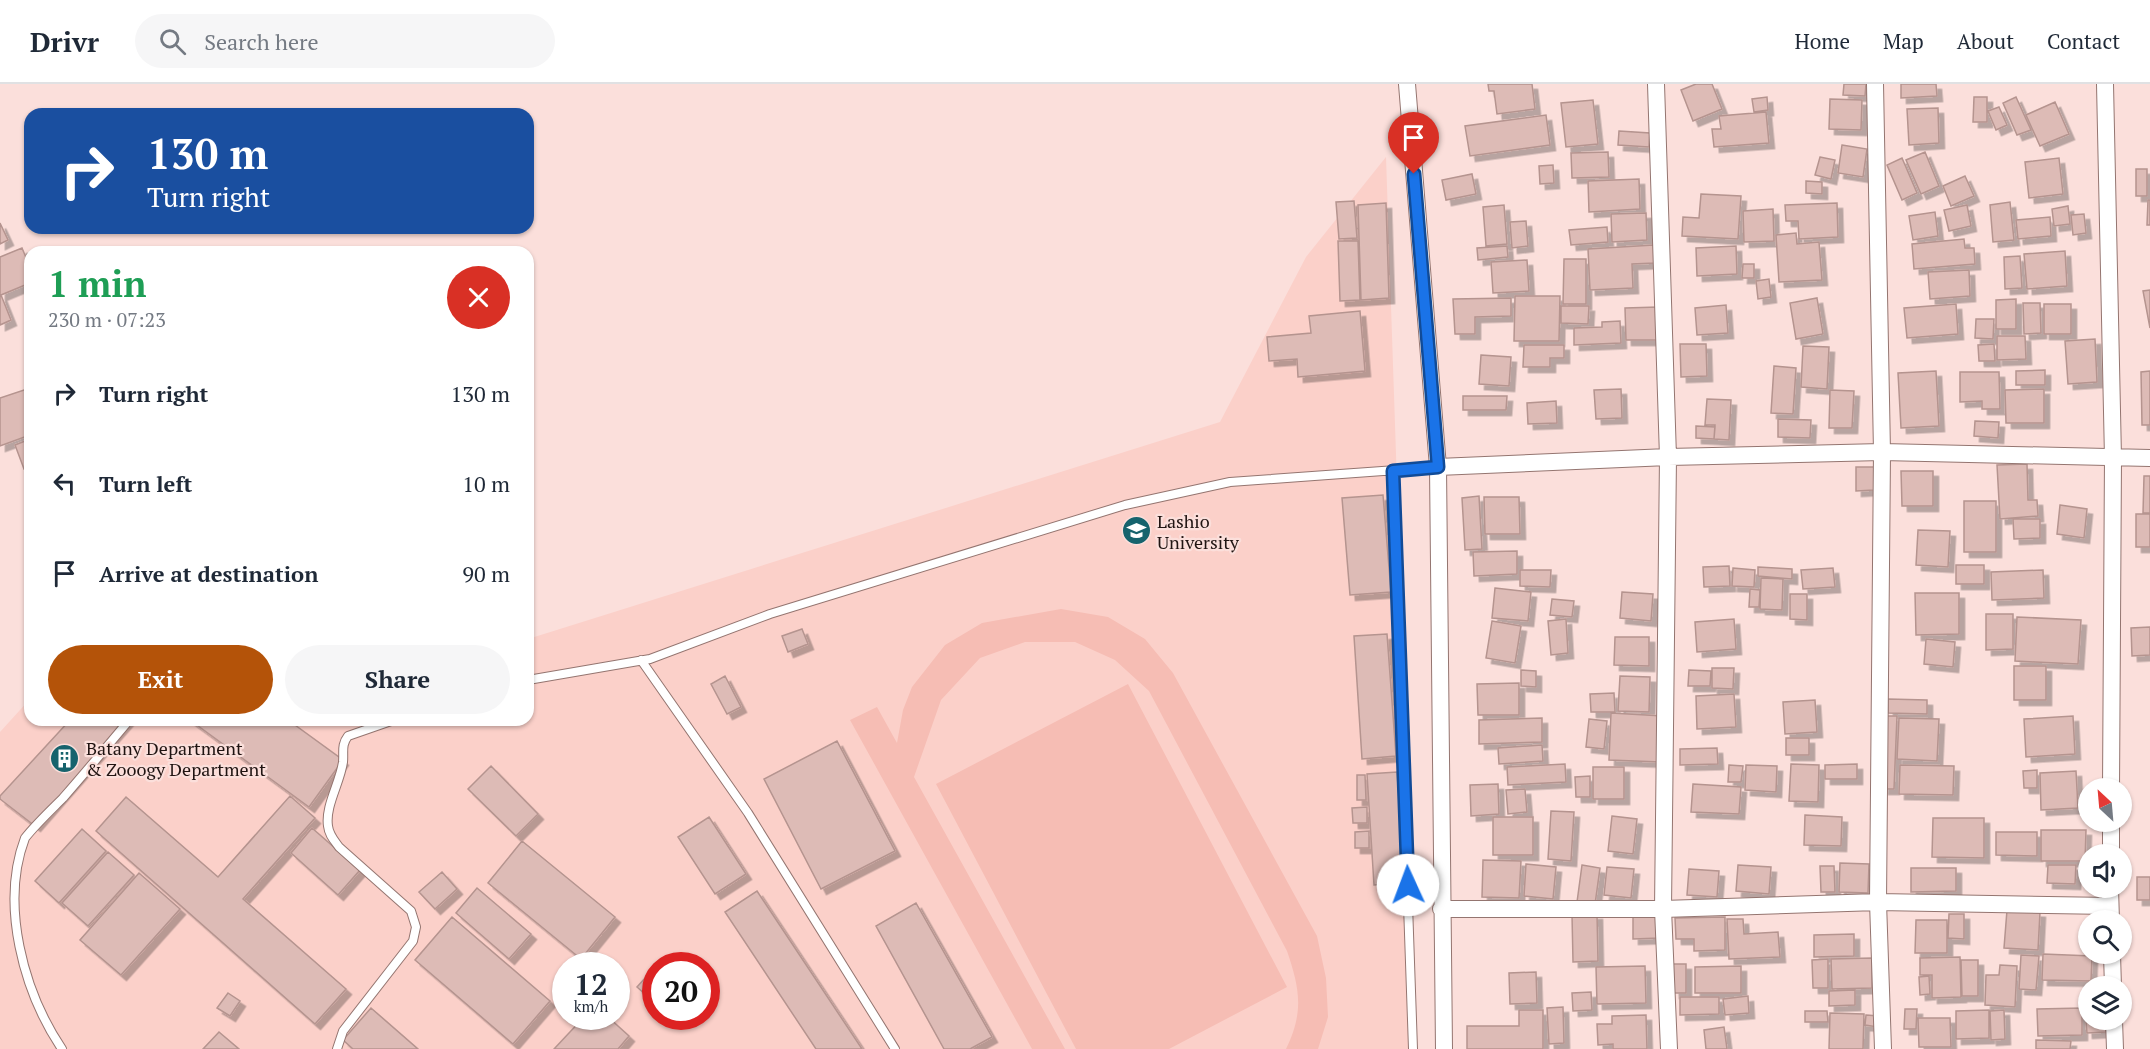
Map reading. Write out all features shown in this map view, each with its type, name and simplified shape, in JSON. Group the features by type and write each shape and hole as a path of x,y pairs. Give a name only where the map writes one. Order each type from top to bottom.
{"street":[{"path":"1407,84 1438,467 1444,1049"},
{"path":"1656,84 1668,457 1663,909 1669,1049"},
{"path":"1875,84 1881,452 1878,902 1883,1049"},
{"path":"2105,84 2113,458 2111,778"},
{"path":"1438,467 1668,457 1881,452 2150,458"},
{"path":"1441,909 1663,909 1878,902 2078,912"},
{"path":"2114,1030 2115,1049"}],"lane":[{"path":"534,679 641,660 770,614 1125,505 1230,482 1438,467"},
{"path":"1393,471 1413,1049"},
{"path":"641,660 748,813 895,1049"},
{"path":"6,880 8,869 24,839 124,726"},
{"path":"336,1049 343,1030 413,941 416,927 411,910 339,846 331,837 328,826 328,814 344,760 344,742 348,736 377,726"},
{"path":"9,944 15,963 44,1022 62,1049"}],"shaded area":[{"name":"Lashio University","path":"1386,157 1416,1049 0,1049 0,732 24,706 24,726 534,726 534,637 1220,422 1306,257"},
{"path":"1061,609 1108,617 1145,639 1173,673 1317,936 1326,978 1328,1017 1318,1049 1286,1049 1298,1012 1295,977 1287,951 1149,691 1115,660 1075,642 1025,642 980,658 941,700 914,777 1065,1049 1032,1049 850,720 877,707 897,743 903,710 912,687 945,645 982,623"},
{"path":"1128,684 1287,987 1169,1049 1076,1049 936,784"}],"building":[{"path":"1488,84 1532,84 1535,109 1497,114 1494,91 1489,91"},
{"path":"1696,84 1712,84 1722,109 1693,121 1681,90"},
{"path":"1844,84 1866,84 1865,96 1843,95"},
{"path":"1901,84 1936,84 1937,96 1901,98"},
{"path":"1767,97 1768,110 1754,112 1752,99"},
{"path":"1974,97 1987,97 1987,122 1973,122"},
{"path":"2016,97 2031,130 2017,135 2003,103"},
{"path":"1830,99 1862,100 1861,130 1829,129"},
{"path":"1593,100 1598,144 1566,147 1561,103"},
{"path":"2055,102 2069,134 2040,146 2026,115"},
{"path":"1999,107 2007,125 1996,130 1988,111"},
{"path":"1938,108 1939,143 1909,145 1907,109"},
{"path":"1766,112 1769,143 1714,147 1712,129 1721,129 1719,116"},
{"path":"1546,115 1550,145 1470,156 1465,126"},
{"path":"1619,131 1650,133 1649,147 1618,145"},
{"path":"1842,145 1867,149 1863,177 1838,173"},
{"path":"1608,152 1609,177 1572,178 1571,153"},
{"path":"1925,152 1939,186 1921,194 1906,160"},
{"path":"1820,157 1835,160 1831,179 1815,175"},
{"path":"1902,158 1917,193 1902,200 1887,165"},
{"path":"2059,158 2063,194 2029,198 2025,162"},
{"path":"1553,165 1554,183 1540,184 1539,166"},
{"path":"2136,169 2147,169 2147,196 2136,196"},
{"path":"1472,174 1476,194 1446,200 1442,180"},
{"path":"1965,176 1974,196 1951,206 1943,186"},
{"path":"1639,179 1640,209 1589,212 1588,181"},
{"path":"1806,181 1822,182 1822,194 1806,193"},
{"path":"1701,194 1741,196 1738,239 1682,236 1683,217 1699,218"},
{"path":"2148,200 2150,200 2150,225 2147,225"},
{"path":"1354,201 1357,238 1339,239 1336,202"},
{"path":"2010,202 2014,240 1993,242 1990,205"},
{"path":"1386,203 1389,298 1361,300 1358,205"},
{"path":"1837,203 1838,237 1799,239 1798,221 1786,221 1785,205"},
{"path":"1504,205 1507,244 1486,246 1483,207"},
{"path":"1967,205 1971,226 1949,231 1944,210"},
{"path":"2068,206 2070,224 2054,226 2052,209"},
{"path":"1773,209 1774,241 1744,242 1743,211"},
{"path":"1935,212 1938,236 1913,240 1909,216"},
{"path":"1646,213 1647,240 1612,242 1611,214"},
{"path":"2084,214 2086,233 2073,235 2071,215"},
{"path":"2050,217 2051,236 2018,239 2016,220"},
{"path":"1526,221 1528,246 1512,248 1510,222"},
{"path":"0,223 8,240 0,244"},
{"path":"1607,227 1608,242 1571,245 1569,230"},
{"path":"1796,233 1797,244 1819,242 1822,280 1779,282 1776,235"},
{"path":"1964,239 1965,248 1974,248 1975,264 1914,269 1912,244"},
{"path":"1338,241 1358,241 1360,300 1340,301"},
{"path":"1654,245 1655,263 1632,264 1633,288 1590,290 1588,249"},
{"path":"1507,246 1508,257 1478,260 1477,248"},
{"path":"1736,246 1737,274 1697,276 1696,248"},
{"path":"22,248 24,253 24,285 1,295 11,320 0,325 0,257"},
{"path":"2065,251 2067,286 2027,289 2024,254"},
{"path":"2020,256 2022,288 2005,289 2004,257"},
{"path":"1564,259 1586,259 1586,304 1563,304"},
{"path":"1527,260 1529,291 1493,293 1491,262"},
{"path":"1743,264 1754,264 1754,278 1742,278"},
{"path":"1969,270 1970,296 1930,299 1928,272"},
{"path":"1769,279 1771,297 1758,299 1756,281"},
{"path":"2150,290 2150,328 2143,291"},
{"path":"1515,296 1560,296 1559,341 1514,341"},
{"path":"1511,298 1511,316 1475,317 1475,334 1455,334 1453,299"},
{"path":"1817,298 1823,334 1796,339 1790,303"},
{"path":"2016,299 2016,329 1996,329 1996,300"},
{"path":"2023,303 2040,303 2041,333 2024,334"},
{"path":"1956,304 1958,334 1907,338 1904,308"},
{"path":"2044,304 2071,304 2071,334 2044,334"},
{"path":"1726,305 1728,333 1697,335 1695,308"},
{"path":"1561,306 1589,306 1588,324 1561,323"},
{"path":"1658,307 1658,340 1626,340 1625,308"},
{"path":"1360,311 1365,371 1298,377 1297,359 1269,361 1267,337 1311,333 1309,316"},
{"path":"1976,319 1994,319 1993,339 1975,338"},
{"path":"1620,321 1621,343 1574,345 1574,328 1602,327 1602,322"},
{"path":"1997,336 2025,336 2026,359 1997,360"},
{"path":"2095,339 2097,382 2068,384 2065,341"},
{"path":"1680,344 1706,344 1707,376 1681,377"},
{"path":"1994,344 1995,361 1979,361 1978,345"},
{"path":"1524,345 1564,345 1564,358 1550,358 1550,367 1523,367"},
{"path":"1803,346 1829,347 1827,389 1801,387"},
{"path":"1481,355 1511,357 1509,386 1479,384"},
{"path":"1774,366 1796,368 1793,414 1771,413"},
{"path":"2045,370 2045,385 2016,385 2016,371"},
{"path":"1936,371 1939,426 1901,428 1898,373"},
{"path":"2150,371 2150,425 2142,425 2141,372"},
{"path":"1960,372 1999,372 2000,409 1982,409 1982,401 1960,402"},
{"path":"1621,389 1622,418 1596,419 1594,390"},
{"path":"2044,389 2044,423 2006,423 2005,390"},
{"path":"24,390 24,437 0,446 0,398"},
{"path":"1830,390 1854,391 1852,428 1829,428"},
{"path":"1463,396 1507,396 1506,410 1463,410"},
{"path":"1707,399 1731,400 1729,440 1714,439 1715,425 1705,425"},
{"path":"1556,401 1557,423 1528,424 1527,403"},
{"path":"1778,419 1811,420 1810,438 1778,437"},
{"path":"1975,421 1999,422 1998,438 1974,436"},
{"path":"1696,426 1715,427 1714,439 1696,438"},
{"path":"24,441 24,469 15,445"},
{"path":"2027,464 2028,500 2037,500 2038,516 2000,519 1997,465"},
{"path":"1856,467 1874,467 1874,490 1856,491"},
{"path":"1901,471 1933,471 1933,506 1902,506"},
{"path":"2144,476 2150,476 2150,513 2143,513"},
{"path":"1383,495 1391,592 1350,595 1342,498"},
{"path":"1479,496 1482,549 1465,550 1462,498"},
{"path":"1484,497 1519,497 1520,534 1485,534"},
{"path":"1964,501 1996,501 1996,552 1964,552"},
{"path":"2060,505 2087,509 2084,538 2057,534"},
{"path":"2136,514 2150,514 2150,547 2136,547"},
{"path":"2013,519 2040,519 2040,538 2014,539"},
{"path":"1918,530 1950,531 1948,567 1916,565"},
{"path":"1517,551 1517,574 1474,576 1473,552"},
{"path":"1956,565 1984,565 1984,584 1956,584"},
{"path":"1729,566 1730,586 1704,587 1703,567"},
{"path":"1758,567 1792,569 1792,579 1758,576"},
{"path":"1733,568 1755,570 1754,587 1732,586"},
{"path":"1833,568 1835,587 1803,589 1801,570"},
{"path":"1520,570 1551,570 1550,587 1520,586"},
{"path":"2043,570 2044,598 1992,600 1991,572"},
{"path":"1761,578 1783,579 1782,610 1760,609"},
{"path":"1495,588 1531,592 1528,621 1492,618"},
{"path":"1750,589 1760,590 1759,607 1749,607"},
{"path":"1622,592 1653,594 1651,621 1620,618"},
{"path":"1915,593 1959,593 1959,634 1916,635"},
{"path":"1790,594 1807,594 1807,620 1790,619"},
{"path":"1552,599 1574,601 1572,617 1550,615"},
{"path":"1986,614 2013,614 2013,649 1986,650"},
{"path":"2017,617 2081,620 2078,664 2015,661"},
{"path":"1566,619 1568,653 1551,655 1548,621"},
{"path":"1734,619 1736,649 1697,652 1695,622"},
{"path":"1492,621 1521,626 1515,663 1486,658"},
{"path":"2150,627 2150,655 2132,656 2131,628"},
{"path":"802,629 808,644 788,652 782,636"},
{"path":"1387,634 1396,756 1362,759 1354,636"},
{"path":"1615,637 1649,637 1649,666 1614,665"},
{"path":"1926,639 1955,642 1953,667 1924,664"},
{"path":"2014,666 2046,666 2046,700 2014,700"},
{"path":"1712,668 1734,668 1733,689 1712,688"},
{"path":"1521,670 1536,671 1536,687 1521,686"},
{"path":"1689,670 1711,671 1710,686 1688,686"},
{"path":"725,676 741,707 727,714 711,684"},
{"path":"1620,676 1650,677 1649,712 1618,711"},
{"path":"1519,683 1519,715 1478,715 1477,684"},
{"path":"1614,693 1615,712 1591,712 1590,694"},
{"path":"1734,694 1736,727 1697,729 1696,696"},
{"path":"1888,699 1927,700 1927,714 1888,713"},
{"path":"1815,700 1817,732 1785,734 1783,702"},
{"path":"1611,713 1663,716 1661,762 1609,760"},
{"path":"1886,716 1897,716 1894,789 1883,789"},
{"path":"2073,716 2075,754 2026,757 2024,719"},
{"path":"1542,718 1542,742 1479,744 1479,720"},
{"path":"1899,718 1939,719 1937,761 1897,759"},
{"path":"1589,719 1607,721 1604,749 1586,747"},
{"name":"Batany Department & Zooogy Department","path":"64,726 123,726 35,826 0,799 0,796"},
{"path":"198,726 296,726 343,760 309,807"},
{"path":"1786,738 1809,738 1809,755 1786,755"},
{"path":"837,741 895,851 821,889 764,779"},
{"path":"1542,745 1543,761 1499,764 1498,748"},
{"path":"1717,748 1718,764 1680,765 1680,749"},
{"path":"1565,764 1566,782 1508,785 1507,767"},
{"path":"1791,764 1819,765 1818,802 1789,801"},
{"path":"1857,764 1857,779 1825,779 1825,765"},
{"path":"1729,765 1743,766 1741,782 1728,782"},
{"path":"1746,765 1777,766 1776,792 1745,790"},
{"path":"1900,765 1954,766 1953,795 1899,794"},
{"path":"491,766 538,814 516,836 468,789"},
{"path":"1593,767 1624,767 1624,799 1593,799"},
{"path":"2037,770 2037,788 2024,788 2023,771"},
{"path":"2076,771 2078,808 2041,810 2040,773"},
{"path":"1397,772 1405,883 1374,885 1367,774"},
{"path":"1357,775 1365,775 1366,800 1357,800"},
{"path":"1590,776 1590,797 1576,797 1575,777"},
{"path":"1498,784 1499,814 1471,816 1470,785"},
{"path":"1693,784 1741,787 1739,814 1691,812"},
{"path":"1525,789 1527,812 1508,814 1506,790"},
{"path":"290,796 315,818 243,899 346,989 315,1024 96,831 126,797 218,877"},
{"path":"1367,807 1367,823 1353,823 1352,808"},
{"path":"1551,811 1574,812 1571,861 1548,859"},
{"path":"1805,815 1842,817 1841,846 1804,845"},
{"path":"1612,816 1637,819 1633,854 1608,851"},
{"path":"709,817 746,874 715,894 678,837"},
{"path":"1493,817 1533,817 1533,855 1493,855"},
{"path":"1933,818 1984,818 1984,858 1932,857"},
{"path":"312,828 360,870 338,895 291,853"},
{"path":"82,829 106,851 59,903 35,881"},
{"path":"2041,830 2086,832 2086,844 2078,844 2078,861 2041,861"},
{"path":"1369,831 1369,848 1355,848 1355,832"},
{"path":"1996,832 2037,832 2037,856 1996,855"},
{"path":"522,841 615,917 587,952 572,952 488,883"},
{"path":"108,852 134,875 88,926 62,903"},
{"path":"1483,860 1521,861 1519,898 1482,897"},
{"path":"1840,863 1869,864 1868,893 1839,892"},
{"path":"1526,864 1556,867 1553,899 1524,896"},
{"path":"1582,865 1600,868 1595,904 1577,902"},
{"path":"1738,865 1771,867 1769,894 1736,891"},
{"path":"2048,865 2076,865 2075,884 2047,883"},
{"path":"1820,866 1834,866 1835,892 1821,892"},
{"path":"1607,867 1634,869 1631,898 1604,895"},
{"path":"1911,868 1956,868 1956,891 1911,892"},
{"path":"1689,869 1719,871 1717,897 1687,895"},
{"path":"442,872 457,889 435,909 419,892"},
{"path":"139,873 180,909 121,975 80,940"},
{"path":"2137,877 2150,877 2150,900 2137,900"},
{"path":"477,888 531,934 509,959 456,913"},
{"path":"757,891 862,1049 816,1049 725,912"},
{"path":"916,903 992,1037 970,1049 944,1049 876,926"},
{"path":"2007,910 2040,912 2038,950 2004,948"},
{"path":"1597,914 1598,961 1573,962 1572,915"},
{"path":"1660,914 1660,938 1633,939 1633,915"},
{"path":"1949,914 1964,914 1964,939 1948,938"},
{"path":"452,917 550,1001 513,1044 415,960"},
{"path":"1725,917 1725,950 1694,951 1694,939 1676,939 1675,918"},
{"path":"1727,919 1743,919 1744,934 1778,932 1780,957 1729,959"},
{"path":"1916,920 1947,920 1947,953 1915,953"},
{"path":"1854,934 1854,956 1814,957 1814,935"},
{"path":"2043,954 2078,955 2078,964 2092,964 2091,976 2078,976 2078,981 2042,980"},
{"path":"2021,955 2039,956 2036,990 2019,989"},
{"path":"1960,957 1961,997 1932,998 1932,975 1920,975 1920,958"},
{"path":"1872,958 1872,988 1832,989 1831,959"},
{"path":"1828,959 1828,988 1813,988 1812,960"},
{"path":"1961,960 1978,960 1978,996 1962,996"},
{"path":"1673,964 1686,964 1686,993 1674,993"},
{"path":"2000,965 2017,966 2015,1007 1985,1005 1986,975 1999,975"},
{"path":"1645,966 1646,1003 1597,1004 1596,967"},
{"path":"1741,966 1741,993 1695,993 1695,967"},
{"path":"1536,972 1537,1003 1510,1004 1509,973"},
{"path":"1929,976 1930,994 1920,995 1919,977"},
{"path":"642,981 642,991 637,987"},
{"path":"1855,990 1855,1005 1829,1006 1829,991"},
{"path":"1591,992 1592,1010 1573,1011 1572,993"},
{"path":"228,993 240,1001 230,1016 217,1008"},
{"path":"1748,996 1749,1013 1725,1015 1723,999"},
{"path":"1680,997 1719,997 1719,1014 1680,1015"},
{"path":"1563,1007 1564,1043 1549,1044 1547,1008"},
{"path":"371,1008 418,1049 353,1049 343,1040"},
{"path":"2078,1008 2078,1030 2082,1030 2082,1035 2038,1036 2037,1009"},
{"path":"1905,1009 1917,1009 1916,1029 1904,1029"},
{"path":"1519,1010 1543,1010 1543,1049 1467,1049 1467,1026 1519,1026"},
{"path":"1989,1010 1989,1038 1956,1039 1956,1011"},
{"path":"2004,1010 2005,1039 1991,1040 1990,1011"},
{"path":"1805,1011 1827,1011 1828,1022 1805,1022"},
{"path":"1830,1013 1864,1014 1863,1049 1829,1049"},
{"path":"1646,1015 1647,1049 1613,1049 1613,1044 1598,1045 1597,1024 1612,1024 1612,1016"},
{"path":"1866,1015 1879,1016 1878,1027 1865,1025"},
{"path":"1918,1018 1950,1018 1951,1047 1919,1047"},
{"path":"1724,1027 1727,1049 1706,1049 1704,1030"},
{"path":"572,1030 622,1030 629,1036 618,1049 554,1049"},
{"path":"2087,1030 2106,1030 2106,1032 2087,1033"},
{"path":"219,1032 239,1049 203,1049"},
{"path":"2036,1040 2071,1041 2070,1049 2036,1049"}],"place":[{"name":"Lashio University","path":"1136,531"},
{"name":"Batany Department & Zooogy Department","path":"65,758"}],"route":[{"path":"1408,885 1393,471 1438,467 1414,174"}]}
